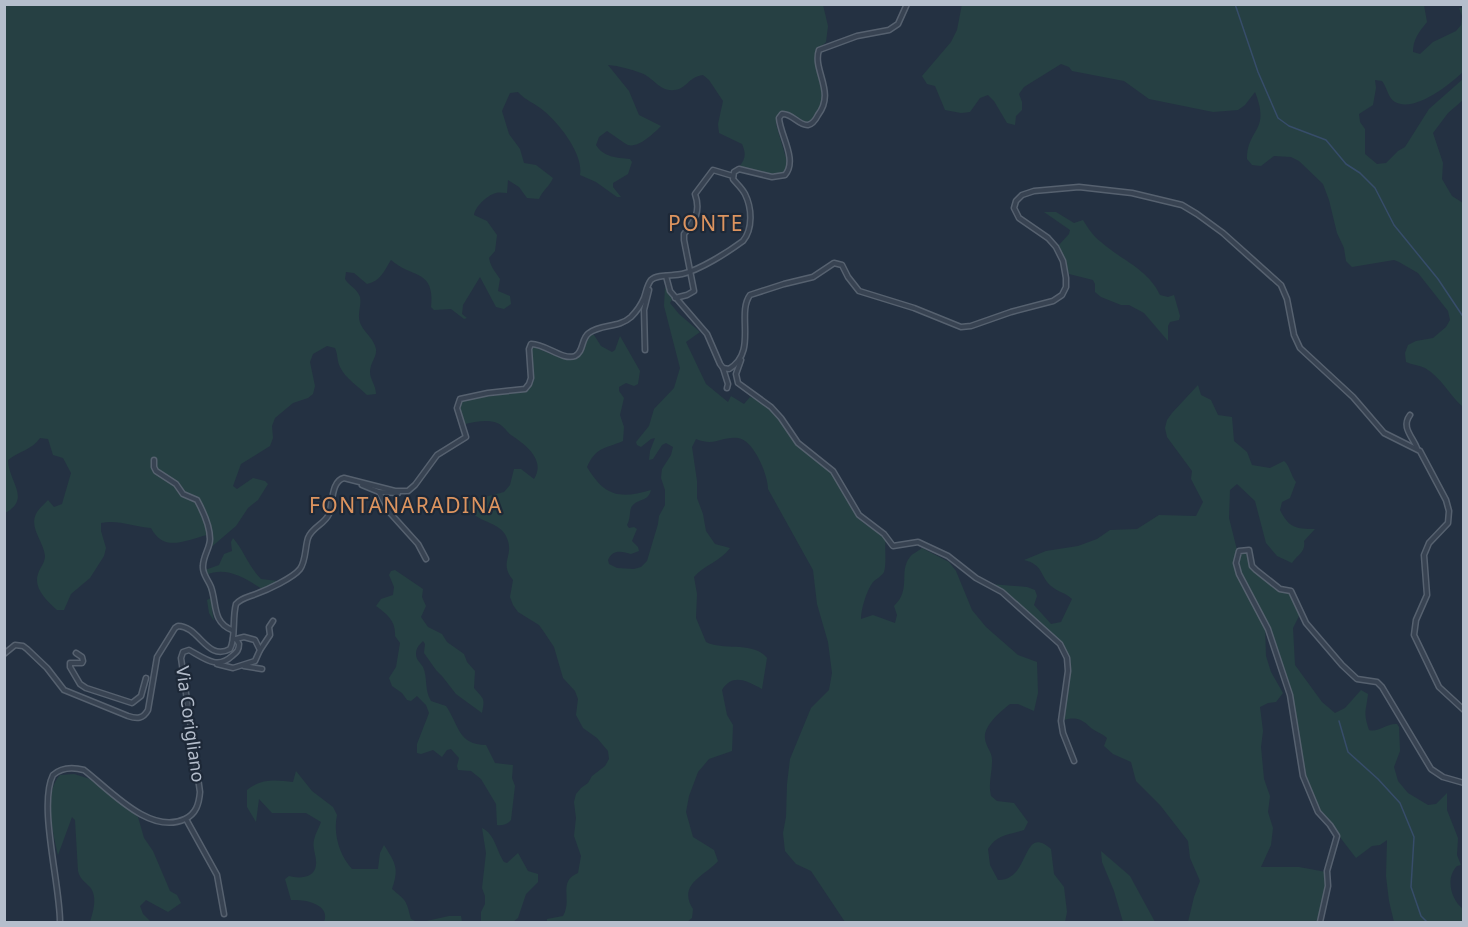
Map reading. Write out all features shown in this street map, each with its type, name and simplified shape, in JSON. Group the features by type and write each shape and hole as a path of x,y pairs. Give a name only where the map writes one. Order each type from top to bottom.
{"street":[{"path":"235,639 232,630 234,608 238,601 258,594 291,577 301,568 308,537 329,515 336,483 340,479 356,482 379,492 394,493 408,490 415,485 437,455 466,437 457,408 460,399 525,389 531,378 530,345 536,344 555,353 575,356 580,352 588,333 616,326 630,318 640,305 653,278 691,271 741,243 748,234 750,223 747,199 735,182 734,172 739,169 776,177 785,175 790,167 779,118 782,114 787,114 807,125 813,122 822,110 825,94 818,57 819,50 857,36 889,30 898,24 907,4"},
{"path":"675,298 694,291 684,234 698,214 695,194 713,170 733,176"},
{"path":"1074,761 1063,733 1061,721 1068,671 1067,658 1060,644 1002,592 976,578 948,556 918,542 894,546 884,534 863,520 833,471 798,442 782,418 771,407 738,383 736,374 747,333 745,305 748,297 773,286 813,277 834,263 842,265 859,291 914,308 961,327 971,326 1058,298 1064,291 1066,283 1060,254 1056,247 1048,238 1019,218 1014,208 1016,201 1027,193 1052,188 1079,187 1114,190 1170,202 1188,208 1275,278 1284,290 1294,335 1300,348 1353,397 1383,433 1418,448"},
{"path":"666,276 670,291 675,298 704,329 723,368 727,388"},
{"path":"645,350 644,310 649,283"},
{"path":"723,368 733,367 740,357"},
{"path":"1410,415 1406,426 1437,479 1449,511 1448,523 1429,543 1424,555 1427,595 1416,620 1414,634 1439,687 1464,710"},
{"path":"154,460 156,471 176,484 183,494 197,500 199,504 207,524 210,541 203,560 203,571 211,586 218,619 226,628 232,630"},
{"path":"356,482 401,492"},
{"path":"379,492 391,513 418,544 426,559"},
{"path":"1320,922 1328,886 1327,871 1337,836 1318,812 1303,776 1288,688 1264,620 1239,574 1236,563 1239,551 1249,550 1252,566 1256,570 1280,589 1291,591 1306,623 1342,666 1358,679 1377,682 1382,687 1431,769 1443,777 1464,783"},
{"path":"216,663 228,668 243,666 255,661 270,635 269,627 273,621"},
{"path":"4,654 15,645 23,646 47,669 64,690 136,719 143,717 148,710 157,657 178,626 185,627 208,648 219,652 230,649 235,639 240,637 252,638 260,650"},
{"name":"Via Corigliano","path":"186,819 196,809 200,792 181,658 183,652 189,650 216,663 226,661 239,649 239,644 235,639"},
{"path":"76,653 82,657 83,661 82,663 70,663 70,667 80,684 86,688 132,703 141,696 146,678"},
{"path":"243,666 262,669"},
{"path":"60,922 58,885 47,800 50,780 55,772 70,768 84,770 124,804 153,819 174,822 186,819 217,875 224,914"}],"green space":[{"path":"962,4 1424,5 1427,22 1417,36 1413,47 1413,52 1420,54 1433,42 1456,31 1461,25 1462,16 1459,8 1463,8 1463,72 1432,96 1412,104 1395,102 1382,81 1375,80 1373,105 1359,114 1360,122 1365,129 1365,154 1377,164 1386,163 1405,147 1429,109 1463,79 1463,100 1448,113 1433,133 1443,163 1442,179 1452,196 1463,203 1463,407 1431,372 1406,362 1405,353 1408,345 1433,338 1446,327 1450,320 1448,311 1418,273 1394,260 1352,267 1346,261 1344,248 1337,233 1323,184 1299,161 1291,157 1274,156 1261,166 1252,165 1247,159 1250,141 1260,123 1259,105 1255,92 1238,110 1213,112 1149,99 1124,81 1072,71 1061,64 1024,87 1019,94 1022,110 1016,116 1015,125 1007,123 988,95 980,98 970,112 945,110 935,86 927,84 922,76 951,42 957,30"},
{"path":"4,5 823,5 828,26 826,42 816,55 822,91 819,112 807,123 787,112 778,115 776,124 788,165 784,173 775,175 739,167 745,153 742,144 719,133 718,124 723,101 703,75 694,78 682,88 669,90 641,73 608,65 629,91 639,115 661,126 646,139 632,145 628,145 607,131 599,137 596,145 602,152 630,159 632,162 628,174 613,183 613,187 621,197 617,197 596,182 580,175 578,158 557,123 518,92 510,93 502,111 509,134 520,149 524,163 536,165 553,178 539,199 527,198 519,187 508,180 507,193 489,196 479,205 474,215 487,221 497,235 495,251 489,258 500,279 498,291 510,296 511,304 504,309 496,307 480,277 463,305 462,314 467,318 464,319 451,309 434,310 431,307 430,286 426,280 391,260 384,272 372,283 367,284 354,273 346,272 345,279 360,297 361,325 376,349 370,372 376,394 367,395 345,375 339,365 335,348 327,346 313,354 310,362 315,386 313,394 293,403 275,418 270,446 241,464 233,486 237,489 253,478 268,484 236,526 209,549 205,570 219,565 224,554 232,551 233,538 261,579 278,581 262,589 242,577 228,573 206,575 214,590 216,606 212,610 214,621 209,613 207,600 211,598 201,568 208,542 207,535 183,542 169,543 156,536 151,528 120,523 101,523 106,548 104,556 90,578 71,594 64,610 57,610 45,598 37,584 45,556 34,519 38,510 48,500 54,507 62,504 71,473 63,458 53,455 48,439 40,438 33,445 8,460 18,496 13,508 5,513"},
{"path":"1044,212 1056,212 1074,223 1083,220 1098,240 1149,278 1160,295 1168,297 1174,295 1180,316 1179,320 1170,322 1168,326 1168,341 1144,313 1129,305 1121,305 1101,297 1095,292 1093,280 1069,274 1058,246 1070,230"},
{"path":"665,287 673,298 670,303 700,332 686,342 706,384 728,402 731,396 744,404 750,397 766,405 801,449 833,475 859,519 886,538 884,572 873,582 869,590 861,619 873,615 895,623 897,615 894,606 904,587 907,563 911,556 922,548 949,562 956,571 972,610 986,627 1018,655 1037,662 1038,693 1034,711 1018,704 1010,704 993,719 985,734 992,759 991,796 997,801 1014,803 1028,822 1024,830 995,840 988,849 990,865 998,880 1009,878 1016,872 1035,843 1041,843 1051,849 1054,874 1064,887 1067,912 1065,922 845,922 811,871 796,864 785,851 783,833 790,759 811,708 829,690 832,673 828,642 817,604 813,570 768,489 766,475 755,451 744,440 732,438 714,442 696,439 692,447 697,498 706,531 715,544 730,548 694,577 697,594 696,618 706,642 713,645 755,650 767,658 762,689 746,681 736,680 731,681 722,690 727,715 733,725 732,751 709,759 698,772 689,796 686,812 693,837 714,850 718,861 690,887 688,893 693,909 692,918 687,922 547,922 547,919 563,916 567,903 568,881 578,873 581,856 574,836 576,794 592,776 605,766 609,759 608,751 597,738 583,728 576,715 578,699 575,691 563,678 554,647 539,625 518,612 513,605 510,597 513,580 507,569 509,547 506,536 499,528 474,515 462,503 504,492 510,485 514,469 521,469 534,479 538,466 536,459 523,443 499,424 485,421 465,424 458,408 461,401 466,399 521,392 526,389 532,379 531,350 534,347 556,356 572,359 579,354 592,335 601,346 612,352 620,336 640,371 638,384 634,386 626,383 619,387 624,398 620,415 624,427 623,441 597,452 587,467 600,485 614,493 622,495 651,490 646,498 632,506 627,525 629,528 637,529 632,541 639,551 631,554 615,552 608,560 609,564 617,568 641,567 647,561 659,516 665,505 662,469 673,447 666,443 662,445 653,459 649,460 655,438 641,447 636,442 649,426 654,409 674,388 680,368 664,306"},
{"path":"1198,385 1201,395 1211,400 1218,415 1232,417 1234,441 1247,452 1252,465 1270,468 1284,461 1286,463 1296,482 1290,498 1282,502 1280,510 1290,524 1303,529 1315,529 1304,541 1303,550 1292,563 1277,556 1266,543 1255,501 1237,484 1230,490 1229,518 1237,550 1235,561 1265,626 1266,656 1271,672 1283,693 1276,702 1260,707 1264,779 1270,796 1268,812 1273,828 1271,845 1261,867 1299,867 1326,872 1327,880 1319,922 1188,922 1200,881 1190,858 1188,841 1160,805 1136,781 1131,762 1113,754 1104,746 1107,738 1081,720 1063,720 1067,654 1045,626 990,584 1027,587 1035,590 1037,596 1034,605 1051,624 1061,622 1072,599 1051,586 1035,565 1024,560 1046,551 1078,546 1097,539 1110,530 1137,529 1159,515 1196,516 1203,502 1191,479 1192,471 1167,437 1165,428 1172,413"},
{"path":"1244,552 1247,553 1253,569 1290,593 1300,614 1293,628 1295,665 1322,702 1335,713 1345,708 1361,690 1368,694 1366,715 1369,730 1393,724 1399,727 1400,751 1394,767 1398,781 1408,793 1428,805 1436,804 1447,793 1447,810 1458,838 1457,855 1461,865 1453,871 1450,883 1455,900 1463,909 1463,922 1394,922 1386,876 1387,840 1380,845 1372,846 1356,858 1319,810 1309,789 1289,684 1268,626 1241,575 1237,558"},
{"path":"395,570 423,589 422,597 426,606 421,617 428,627 442,634 447,642 464,654 467,662 475,671 474,688 483,699 482,713 456,694 436,670 424,653 423,641 417,648 416,656 423,667 431,701 446,706 464,738 470,742 486,745 495,763 513,765 512,778 515,786 511,820 507,824 497,825 496,804 481,779 471,771 458,770 459,758 451,749 447,750 442,757 433,750 417,753 417,744 429,713 426,705 417,696 411,701 407,700 392,686 389,678 396,667 400,643 395,636 390,618 376,606 381,599 393,595 394,587 389,575"},
{"path":"296,771 312,791 333,807 337,815 338,844 352,869 378,869 380,853 384,845 396,871 392,889 405,901 411,919 417,922 324,922 324,911 320,907 303,900 291,900 285,879 289,876 306,876 313,873 316,862 315,836 321,822 306,813 272,813 259,799 256,822 247,807 247,790 263,782 275,780 293,782"},
{"path":"74,774 90,779 138,817 144,838 153,851 170,891 177,895 181,903 168,912 146,900 140,906 143,914 151,922 90,922 94,895 78,871 75,820 72,817 58,855 52,825 51,802 55,783 60,775"},
{"path":"482,828 493,838 504,862 507,863 518,853 528,871 538,874 538,882 526,894 518,918 513,922 481,922 481,912 485,904 482,888 486,853"},
{"path":"1101,851 1130,876 1155,922 1123,922 1102,862"},
{"path":"449,916 461,916 462,922 422,922"}],"waterway":[{"path":"1235,4 1258,72 1278,118 1289,126 1326,140 1346,164 1360,173 1375,188 1394,225 1438,279 1464,318"},
{"path":"1339,721 1348,752 1400,803 1414,837 1411,887 1421,916 1427,922"}],"district":[{"name":"PONTE","path":"706,223"},
{"name":"FONTANARADINA","path":"406,505"}]}
